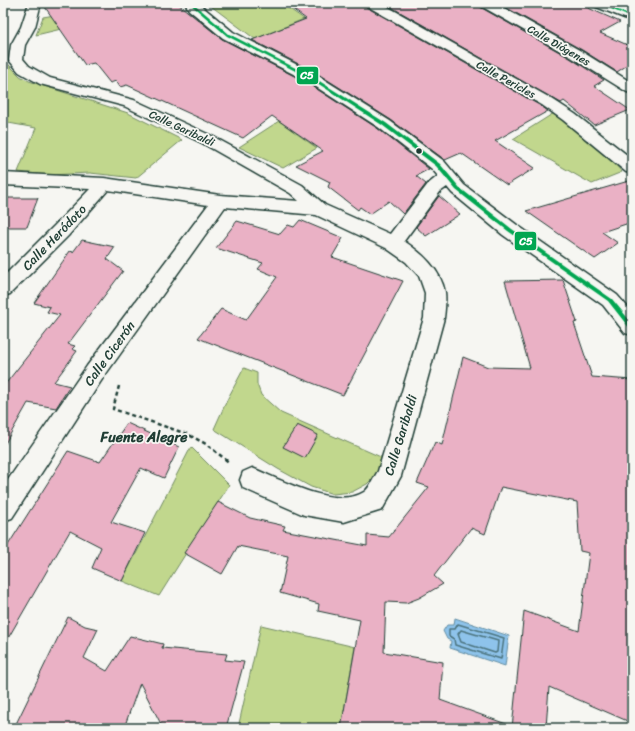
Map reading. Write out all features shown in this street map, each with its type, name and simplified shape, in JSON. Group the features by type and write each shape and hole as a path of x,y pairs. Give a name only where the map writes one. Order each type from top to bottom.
{"street":[{"name":"Calle Garibaldi","path":"35,3 28,27 18,45 16,60 24,69 45,81 129,103 208,140 296,189 319,209 393,243 413,257 428,273 435,293 434,318 389,476 373,501 344,510 304,503 252,480"},
{"path":"191,3 228,35 312,78 384,124 438,165 458,189 510,230 610,300 632,327"},
{"name":"Calle Pericles","path":"372,3 547,102 569,117 632,168"},
{"name":"Calle Diógenes","path":"486,3 576,54 632,89"},
{"path":"599,3 632,17"},
{"path":"393,243 434,188 448,178"},
{"path":"3,179 104,184 220,201 319,209"},
{"name":"Calle Heródoto","path":"3,289 61,231 104,184"},
{"name":"Calle Cicerón","path":"3,509 95,372 220,201"}],"path":[{"path":"113,409 148,421 158,422 198,440 252,480"}],"green space":[{"path":"207,3 281,3 304,19 255,39"},
{"path":"107,6 95,21 36,35 43,17"},
{"path":"6,56 6,62 20,76 29,81 128,113 182,140 136,178 90,173 49,175 18,172 36,128 3,122 3,57"},
{"path":"554,113 598,148 622,172 592,184 513,139"},
{"path":"279,121 317,148 283,168 239,147"},
{"path":"244,368 257,373 257,384 261,395 281,413 383,458 378,473 367,484 352,492 333,494 311,487 278,469 214,429"},
{"path":"191,447 229,485 159,596 122,581"},
{"path":"261,625 355,647 341,728 238,728"}],"water":[{"path":"455,618 509,636 505,666 450,648 451,641 447,639 443,631 447,625 454,625"}],"building":[{"path":"69,3 177,3 222,39 306,82 377,128 429,169 416,176 426,184 403,214 389,201 370,214 360,207 358,210 328,187 330,182 296,165 323,151 272,116 243,138 127,85 120,87 116,81 110,83 94,63 85,65 45,7"},
{"path":"284,3 365,3 366,7 541,106 548,111 495,141 535,168 507,185 461,153 445,160 391,120 318,74 252,40 306,19"},
{"path":"384,3 479,3 480,7 570,58 604,80 594,86 630,110 594,125 564,101 561,103"},
{"path":"498,3 577,3 620,22 600,33 632,47 632,62 617,72 582,50"},
{"path":"632,180 632,222 602,232 618,243 595,259 526,211"},
{"path":"439,196 460,214 426,236 416,227"},
{"path":"3,198 38,198 27,227 3,227"},
{"path":"300,220 343,238 332,257 403,281 343,395 198,338 221,309 246,320 277,277 258,269 263,263 216,248 237,221 280,234 288,225 294,227"},
{"path":"82,240 115,247 107,259 123,271 68,344 75,346 72,349 77,351 54,382 70,386 56,408 28,403 3,447 3,387 60,315 47,312 50,307 34,303 70,251 73,252"},
{"path":"563,280 577,322 574,323 592,377 632,380 632,723 549,687 546,728 512,728 524,611 579,631 589,553 580,551 577,502 501,487 485,534 471,528 434,576 443,584 419,598 406,603 386,602 384,652 443,662 440,700 509,725 508,728 341,728 360,620 318,611 319,604 280,593 288,556 238,546 222,574 184,553 218,502 250,518 285,526 283,530 367,546 367,535 389,537 429,487 417,483 435,442 442,445 463,357 488,367 530,368 505,281"},
{"path":"127,423 179,447 164,478 141,468 111,522 145,533 122,581 92,568 101,547 70,531 3,647 3,553 68,451 100,462"},
{"path":"297,425 318,435 305,458 283,447"},
{"path":"68,617 85,626 98,629 84,658 107,671 130,636 163,644 162,648 227,654 225,660 244,662 226,728 163,728 140,683 124,728 14,728"}],"transit line":[{"name":"C5","path":"191,3 228,35 312,78 384,124 438,165 458,189 510,230 610,300 632,327"},
{"name":"C5","path":"599,3 632,17"}],"district":[{"name":"Fuente Alegre","path":"144,437"}]}
